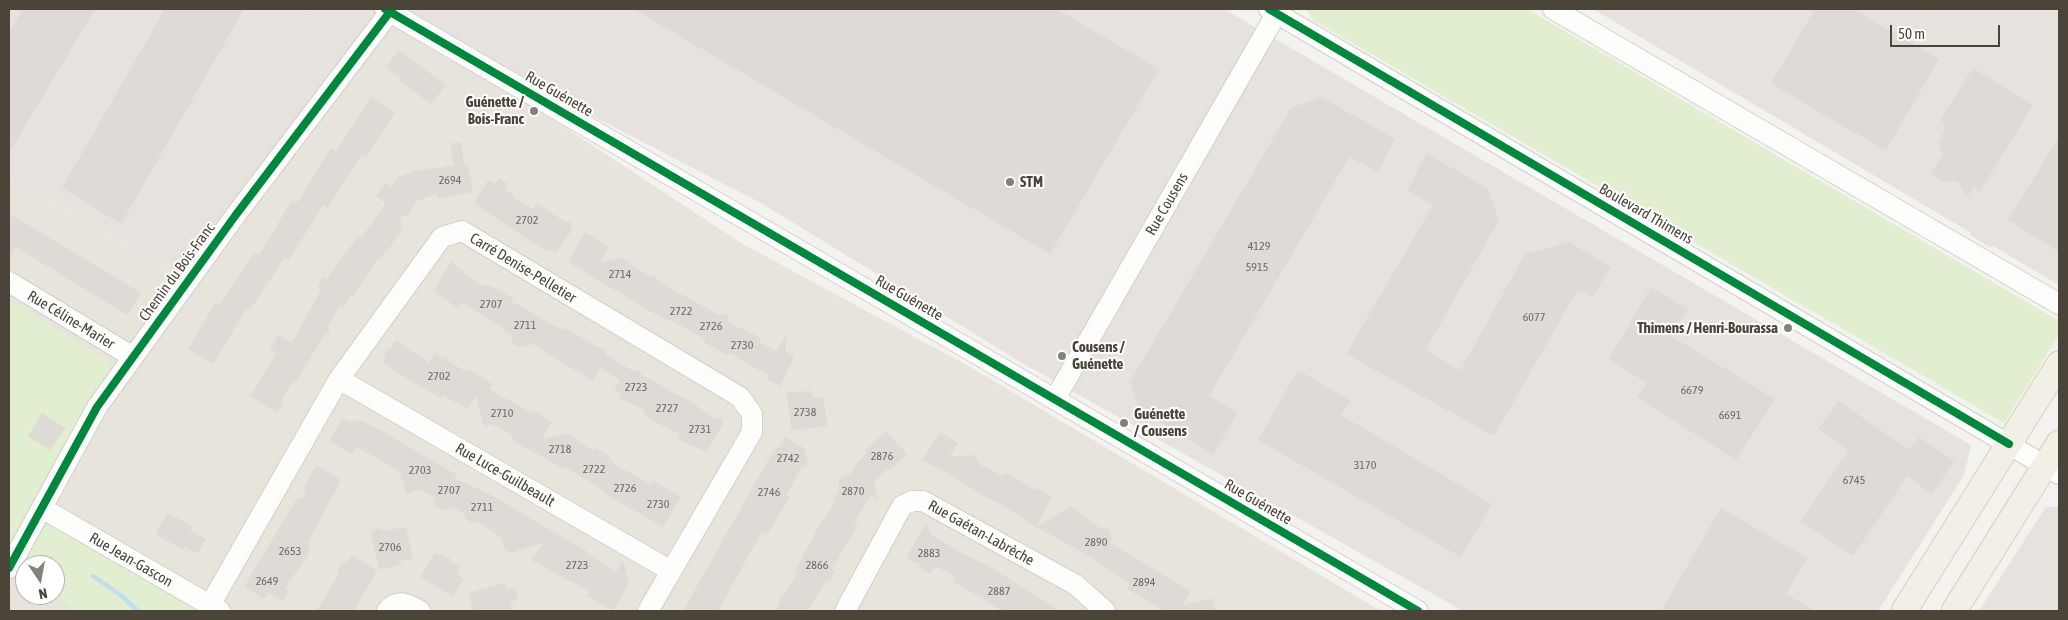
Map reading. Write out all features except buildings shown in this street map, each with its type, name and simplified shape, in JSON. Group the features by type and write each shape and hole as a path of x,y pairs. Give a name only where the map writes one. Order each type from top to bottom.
{"main road":[{"path":"1904,611 2059,364"},
{"path":"1954,611 2052,469 2059,443"}],"street":[{"path":"1553,9 2059,304"},
{"name":"Chemin du Bois-Franc","path":"9,568 97,407 235,216 389,10"},
{"name":"Rue Guénette","path":"389,10 1418,611"},
{"name":"Rue Cousens","path":"1055,399 1275,10"},
{"name":"Boulevard Thimens","path":"1275,10 2052,469"},
{"name":"Carré Denise-Pelletier","path":"215,608 338,379 442,237 462,231 740,397 752,414 752,432 648,611"},
{"name":"Rue Céline-Marier","path":"9,282 133,357"},
{"name":"Rue Luce-Guilbeault","path":"338,379 671,571"},
{"name":"Rue Gaétan-Labrèche","path":"845,611 902,506 912,501 923,501 1076,585 1105,611"},
{"name":"Rue Jean-Gascon","path":"42,508 215,608"},
{"path":"387,611 396,603 405,603 420,611"}],"shaded area":[{"path":"9,9 1224,9 1971,445 1964,475 1878,611 1463,611 1024,364 761,203 390,12 190,278 9,175"},
{"path":"262,9 295,9 308,16 170,247 132,225"},
{"path":"1593,9 2059,9 2059,285"},
{"path":"1664,9 1751,9 1725,54 1659,16"},
{"path":"1918,9 1982,9 2041,43 2059,12 2059,89"},
{"path":"390,12 741,243 970,367 1381,611 9,611 9,175 190,278"},
{"path":"1770,28 1795,42 1771,84 1746,70"},
{"path":"1956,43 1979,56 1913,166 1891,153"},
{"path":"2048,90 2059,97 2059,137 1991,248 1970,235 1985,210 1977,205"},
{"path":"2059,506 2059,611 1979,611 2045,508"}],"green space":[{"path":"1306,9 1527,9 2059,321 2059,335 2004,423 1313,20"},
{"path":"9,299 108,361 111,372 9,551"},
{"path":"42,508 221,611 77,611 65,604 65,555 17,555"},
{"path":"15,560 15,575 9,571"}],"waterway":[{"path":"93,576 122,596 138,611"}],"cycle path":[{"path":"385,9 1418,611"},
{"path":"9,568 97,407 235,216 392,9"},
{"path":"1269,9 2009,444"}],"place":[{"name":"Guénette / Bois-Franc","path":"534,111"},
{"name":"STM","path":"1010,182"},
{"name":"Thimens / Henri-Bourassa","path":"1788,328"},
{"name":"Cousens / Guénette","path":"1062,356"},
{"name":"Guénette / Cousens","path":"1124,423"}]}
